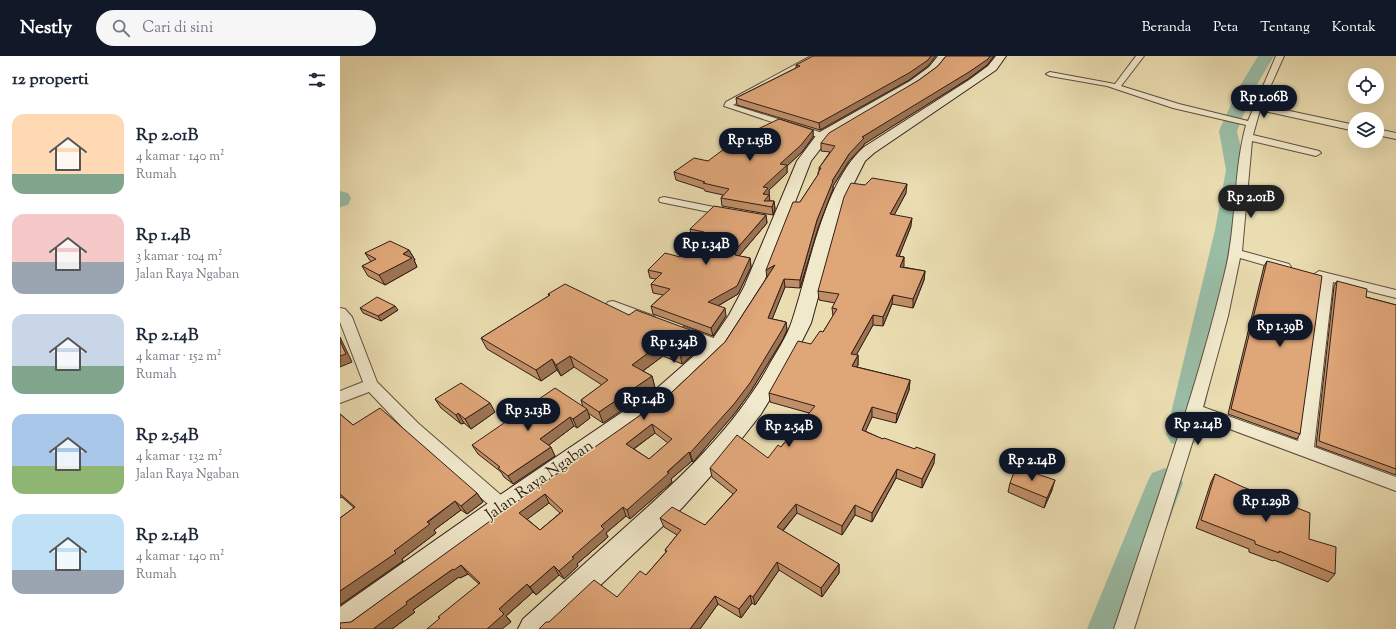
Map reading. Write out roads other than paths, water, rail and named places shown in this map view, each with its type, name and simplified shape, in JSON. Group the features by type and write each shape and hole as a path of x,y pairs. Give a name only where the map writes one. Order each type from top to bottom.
{"street":[{"path":"816,56 729,104 728,106 824,136"},
{"name":"Jalan Raya Ngaban","path":"340,625 504,507 663,396 719,346 738,316 753,287 776,220 804,160 824,136 914,83 930,71 944,56"},
{"path":"533,629 673,500 717,453 754,408 775,373 801,323 830,218 859,159 869,150 973,82 992,68 1002,56"},
{"path":"1116,87 1140,56"},
{"path":"1124,629 1195,410 1235,254 1248,137 1251,124 1280,56"},
{"path":"1050,74 1103,83 1208,114 1251,124"},
{"path":"1258,107 1348,126"},
{"path":"1384,133 1396,136"},
{"path":"1248,137 1316,153"},
{"path":"664,200 740,215"},
{"path":"1235,254 1396,294"},
{"path":"1305,451 1327,278"},
{"path":"613,305 719,346"},
{"path":"340,312 345,317 374,389 413,428 504,507"},
{"path":"345,395 374,389"},
{"path":"1195,410 1396,484"}],"waterway":[{"path":"1183,434 1227,230 1236,170 1228,131 1245,91 1266,56"},
{"path":"1108,629 1165,483"}]}
